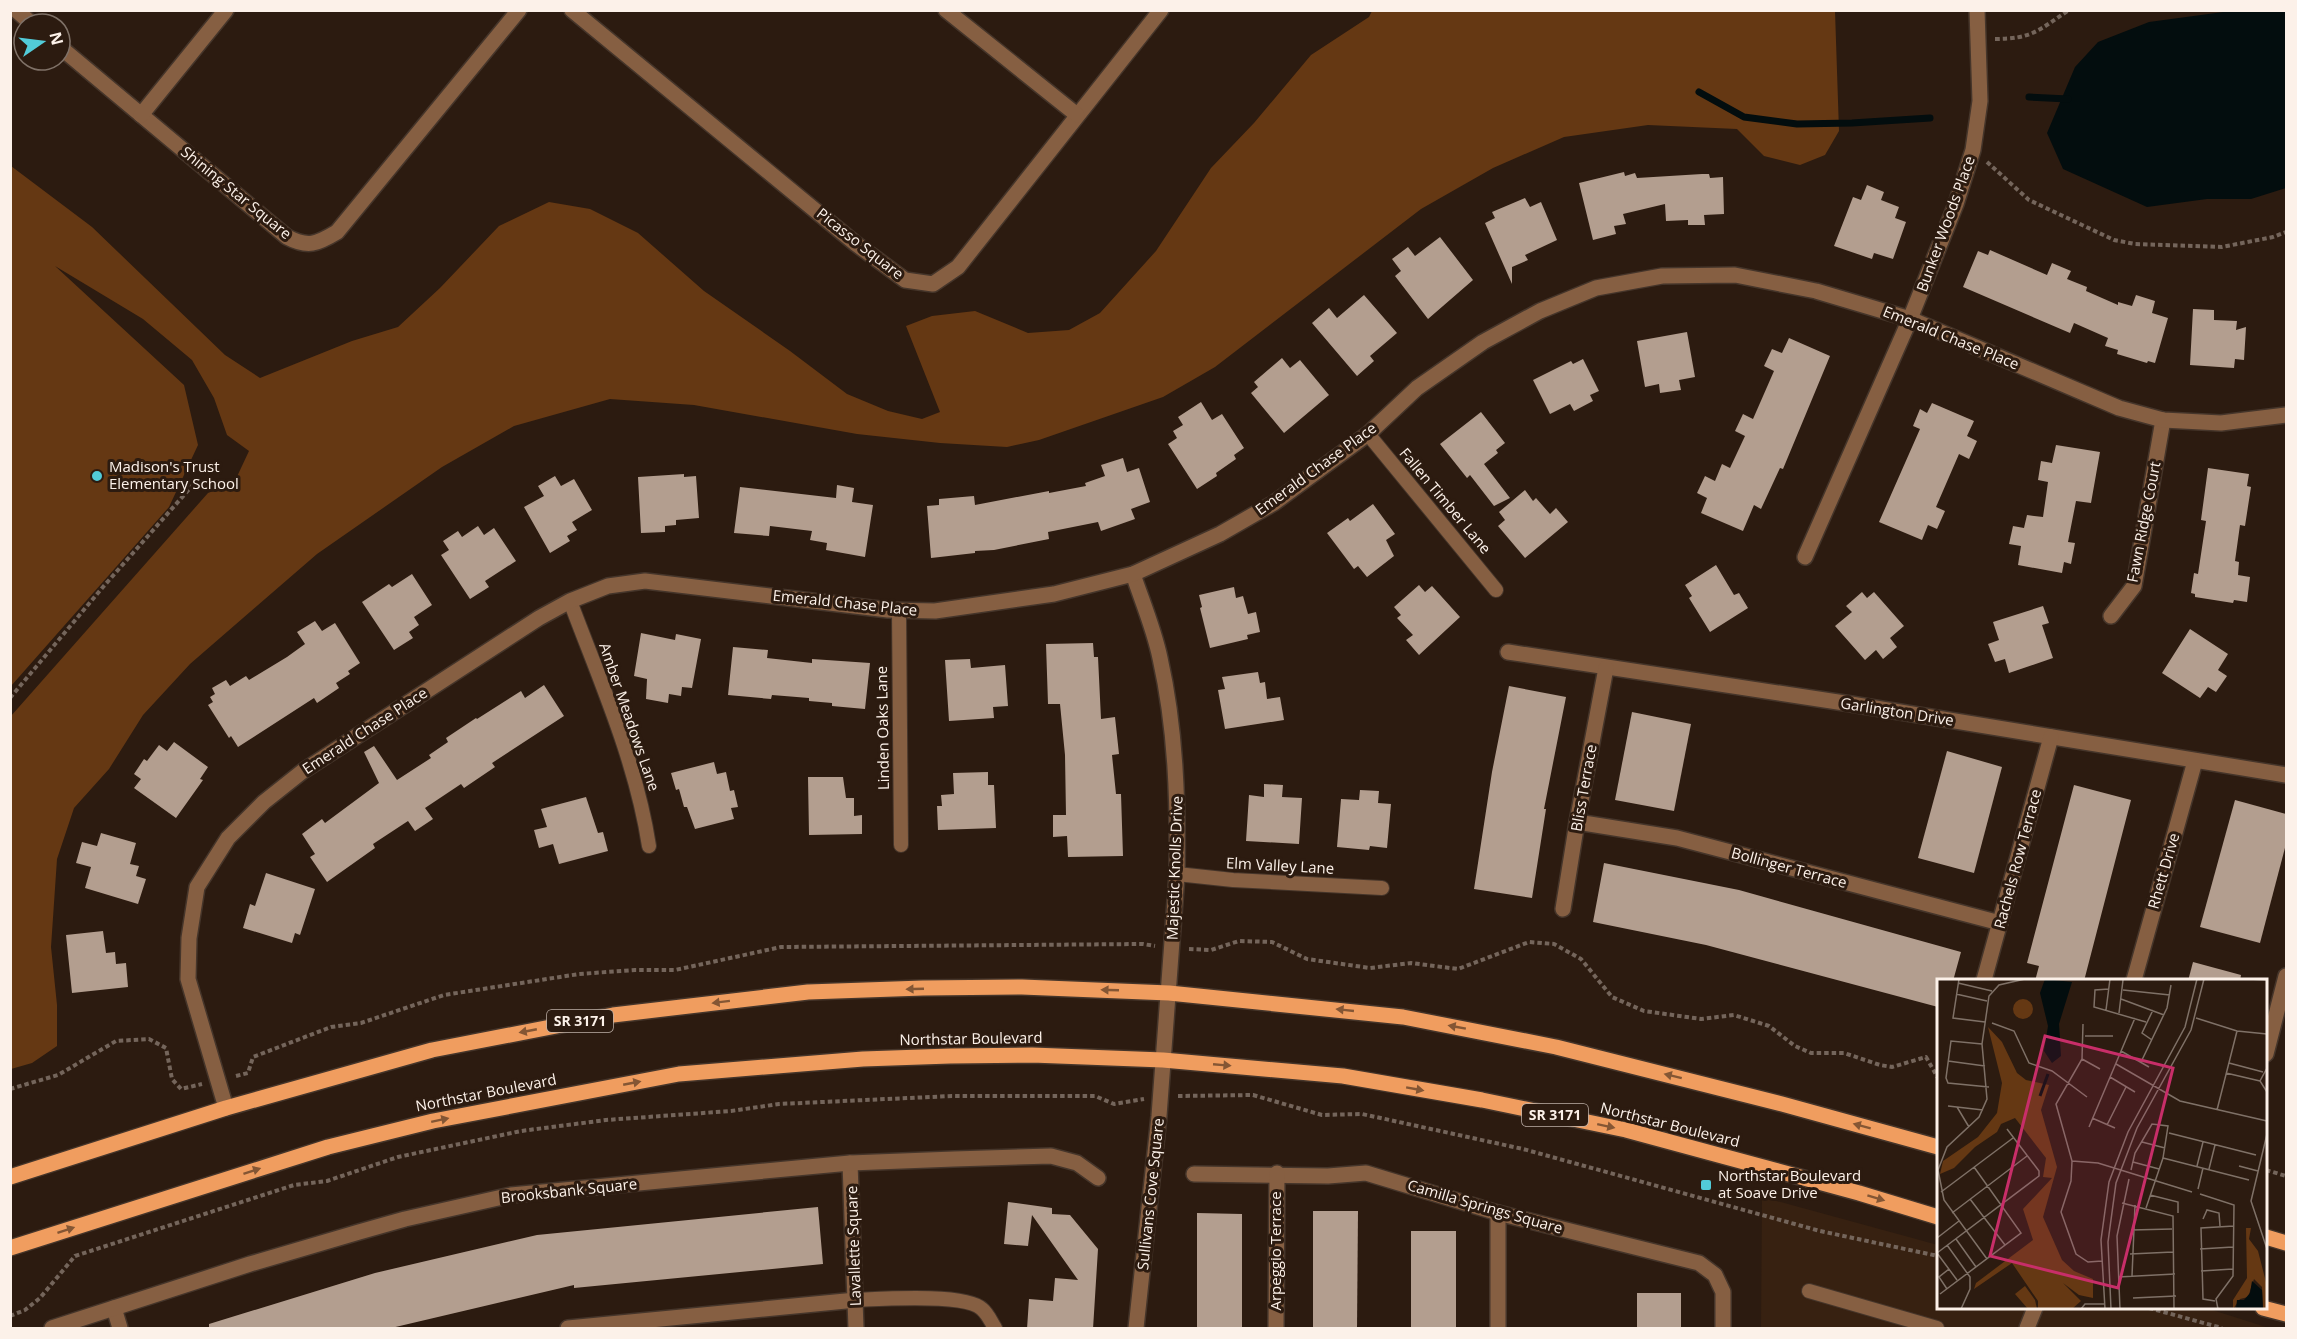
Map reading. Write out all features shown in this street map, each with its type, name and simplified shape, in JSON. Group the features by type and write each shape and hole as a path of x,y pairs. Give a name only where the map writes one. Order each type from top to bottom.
{"main road":[{"name":"SR 3171","path":"10,1177 226,1108 432,1050 613,1015 808,992 1022,987 1169,993 1366,1012 1464,1028 1612,1061 1937,1147"},
{"name":"Northstar Boulevard","path":"10,1248 328,1147 433,1121 679,1074 863,1059 950,1056 1032,1055 1163,1060 1343,1076 1482,1100 1626,1130 1859,1193 1937,1217"},
{"path":"2267,1238 2286,1243"},
{"path":"2267,1309 2286,1314"}],"street":[{"path":"141,115 226,10"},
{"name":"Shining Star Square","path":"72,57 287,237 302,245 322,241 337,232 519,10"},
{"name":"Picasso Square","path":"572,10 856,244 905,280 933,284 958,267 1161,10"},
{"path":"946,10 1077,115"},
{"name":"Bunker Woods Place","path":"1805,557 1910,319 1956,204 1973,150 1980,101 1977,10"},
{"name":"Emerald Chase Place","path":"226,1108 188,979 189,938 197,887 228,838 264,802 303,771 539,618 570,601 608,586 645,581 899,611 935,611 1054,594 1134,574 1220,534 1274,503 1368,434 1418,388 1483,342 1540,311 1596,288 1662,276 1736,275 1816,291 1910,319 2119,408 2163,420 2221,423 2286,415"},
{"name":"Fawn Ridge Court","path":"2111,616 2134,586 2163,420"},
{"name":"Majestic Knolls Drive","path":"1134,574 1160,656 1172,727 1177,788 1177,874 1163,1060"},
{"name":"Garlington Drive","path":"1508,652 1863,706 2286,775"},
{"name":"Bliss Terrace","path":"1563,909 1606,668"},
{"name":"Rachels Row Terrace","path":"1985,979 2051,737"},
{"name":"Rhett Drive","path":"2135,979 2195,761"},
{"name":"Bollinger Terrace","path":"1577,822 1677,838 2000,923"},
{"path":"2267,1048 2283,1003 2286,976"},
{"name":"Sullivans Cove Square","path":"1136,1329 1163,1060"},
{"name":"Brooksbank Square","path":"52,1329 250,1264 405,1219 512,1196 850,1163 1051,1156 1077,1163 1098,1178"},
{"name":"Lavallette Square","path":"850,1163 856,1329"},
{"name":"Camilla Springs Square","path":"1194,1174 1276,1173 1328,1176 1366,1173 1498,1213 1699,1263 1715,1275 1723,1292 1723,1329"},
{"name":"Arpeggio Terrace","path":"1276,1173 1276,1329"},
{"path":"1498,1213 1498,1329"},
{"path":"568,1329 856,1300"},
{"path":"114,1308 120,1329"},
{"path":"2027,1329 2034,1309"}],"lane":[{"name":"Fallen Timber Lane","path":"1368,434 1496,590"},
{"name":"Amber Meadows Lane","path":"570,601 631,762 643,808 649,846"},
{"name":"Linden Oaks Lane","path":"899,611 901,845"},
{"name":"Elm Valley Lane","path":"1177,874 1233,880 1382,888"},
{"path":"1809,1291 1898,1323 1937,1329"},
{"path":"856,1300 944,1298 966,1302 982,1307 995,1329"}],"path":[{"path":"1979,40 2016,39 2029,36 2069,10"},
{"path":"1973,150 2029,200 2114,240 2222,247 2273,237 2286,232"},
{"path":"10,698 199,478"},
{"path":"10,1089 58,1075 116,1041 150,1039 166,1048 172,1079 181,1089"},
{"path":"2267,1171 2286,1176"},
{"path":"2152,1309 2222,1329"}],"shaded area":[{"path":"2238,10 2286,11 2286,188 2251,199 2207,199 2147,207 2063,169 2047,133 2075,67 2098,42 2149,22"},
{"path":"1372,11 1835,11 1839,131 1825,155 1800,165 1764,156 1737,129 1648,125 1564,137 1493,168 1421,209 1215,367 1163,397 1039,440 1007,447 940,443 857,434 694,405 610,399 514,426 442,467 317,554 190,664 143,715 109,769 74,808 57,859 51,947 57,1005 57,1046 32,1063 11,1069 11,716 208,493 234,483 249,451 227,435 214,398 192,360 143,319 55,266 184,385 198,445 169,507 11,686 11,166 92,227 225,355 260,378 352,341 398,327 440,288 499,226 549,202 590,209 638,233 704,291 847,394 888,411 922,419 940,412 906,326 932,316 975,311 1028,333 1069,330 1100,313 1156,251 1211,168 1254,123 1311,55 1369,17"},
{"path":"1762,1197 1937,1245 1937,1309 2209,1309 2269,1328 1761,1328"}],"building":[{"path":"1624,172 1625,176 1635,173 1637,178 1702,174 1709,174 1710,178 1723,177 1724,214 1704,215 1705,225 1688,225 1688,220 1666,221 1665,204 1623,214 1626,224 1614,226 1616,234 1593,240 1579,183"},
{"path":"1867,185 1884,192 1881,200 1899,207 1895,218 1906,222 1893,259 1874,253 1872,259 1834,246 1853,197 1861,200"},
{"path":"1525,198 1530,207 1541,202 1557,240 1525,255 1528,260 1512,267 1512,284 1485,223 1495,218 1492,212"},
{"path":"1440,237 1473,280 1428,319 1395,276 1401,271 1392,259 1408,247 1415,256"},
{"path":"1990,250 2047,275 2052,263 2071,271 2067,279 2087,287 2086,291 2118,305 2118,302 2132,306 2136,295 2155,301 2152,313 2168,318 2155,363 2148,361 2147,363 2117,354 2118,350 2105,346 2108,338 2074,323 2070,333 1963,287 1978,251 1988,255"},
{"path":"1364,295 1397,333 1370,356 1374,361 1357,376 1312,323 1329,308 1337,318"},
{"path":"2193,309 2214,310 2214,320 2237,321 2236,330 2246,327 2244,360 2235,359 2234,368 2190,365"},
{"path":"1687,332 1695,377 1679,380 1681,390 1660,393 1659,384 1645,387 1637,341"},
{"path":"1789,338 1830,356 1783,469 1780,468 1761,509 1754,505 1743,531 1701,513 1707,498 1697,493 1705,476 1715,481 1722,464 1730,468 1745,436 1735,431 1743,414 1753,419 1774,371 1764,366 1772,349 1782,353"},
{"path":"1282,358 1290,368 1300,360 1329,395 1284,433 1251,393 1258,387 1254,382"},
{"path":"1583,359 1599,391 1590,395 1593,401 1574,411 1570,404 1550,414 1533,380 1571,361 1573,364"},
{"path":"1201,402 1212,420 1222,414 1244,448 1234,455 1236,459 1216,473 1217,476 1197,489 1168,444 1177,438 1173,431 1183,425 1178,417"},
{"path":"1932,403 1974,421 1967,436 1977,441 1969,459 1959,454 1936,507 1945,511 1937,529 1928,525 1922,540 1879,522 1920,429 1913,426 1920,409 1927,413"},
{"path":"1481,412 1505,443 1496,450 1498,453 1484,464 1510,498 1494,506 1470,475 1467,478 1440,444"},
{"path":"2056,445 2100,452 2091,503 2076,501 2068,542 2075,543 2071,564 2064,562 2062,573 2018,565 2021,546 2009,544 2013,526 2024,528 2027,515 2043,517 2048,482 2038,480 2041,461 2052,463"},
{"path":"1123,458 1127,472 1139,468 1150,502 1131,509 1135,519 1101,531 1098,522 1048,532 1049,539 994,550 931,558 927,506 939,505 939,499 974,496 975,505 1086,486 1085,483 1105,476 1101,465"},
{"path":"2208,468 2249,474 2247,486 2251,487 2245,526 2240,525 2235,561 2239,562 2238,575 2250,577 2247,602 2234,600 2233,603 2195,597 2195,594 2191,593 2194,573 2198,574 2206,521 2201,520"},
{"path":"684,474 684,477 696,476 699,518 676,520 676,525 665,526 665,532 641,533 638,477"},
{"path":"555,476 561,486 574,479 592,510 572,522 577,530 567,536 570,541 550,553 524,507 544,496 538,486"},
{"path":"837,485 854,488 852,502 873,505 865,557 826,550 827,543 810,540 812,531 770,526 769,536 734,533 740,487 836,498"},
{"path":"1525,490 1533,501 1536,498 1550,514 1556,508 1568,522 1525,558 1498,526 1505,520 1499,512"},
{"path":"1373,504 1395,534 1386,540 1394,556 1367,577 1358,566 1354,569 1327,533 1348,518 1350,521"},
{"path":"478,526 484,535 494,528 516,561 485,581 489,587 470,599 441,555 449,550 443,541 458,531 462,537"},
{"path":"1716,565 1734,595 1739,593 1748,608 1710,632 1689,598 1692,596 1685,585"},
{"path":"412,574 432,605 414,617 419,625 409,632 413,638 394,650 362,602 389,584 392,587"},
{"path":"1419,585 1425,592 1432,586 1460,617 1419,655 1406,640 1413,635 1397,618 1401,615 1394,607"},
{"path":"1234,587 1236,598 1243,596 1248,614 1256,612 1260,632 1247,635 1248,639 1210,648 1199,595"},
{"path":"1862,592 1867,598 1874,592 1904,626 1890,638 1897,647 1883,659 1876,650 1865,660 1835,626 1852,612 1846,606"},
{"path":"2043,606 2049,623 2042,625 2053,658 2009,673 2005,659 1995,662 1988,644 1999,640 1993,622"},
{"path":"315,621 322,631 335,623 360,663 348,671 350,674 336,683 339,688 317,703 314,698 238,747 231,736 229,738 208,705 213,702 210,697 215,694 212,688 226,680 230,686 246,676 249,680 287,657 305,644 297,632"},
{"path":"2190,629 2228,654 2218,670 2227,676 2216,692 2208,687 2200,698 2162,673"},
{"path":"641,633 675,640 676,634 701,639 692,688 682,687 681,696 669,694 668,703 646,699 647,679 634,676"},
{"path":"1093,643 1094,657 1098,657 1101,719 1115,717 1119,754 1112,755 1116,794 1121,794 1123,856 1068,857 1067,836 1053,837 1053,815 1066,815 1065,755 1060,704 1048,704 1046,644"},
{"path":"733,647 768,650 767,658 812,663 812,659 870,663 865,709 832,706 832,703 809,701 809,698 772,695 771,699 728,695"},
{"path":"970,659 971,668 1005,665 1008,706 993,707 994,718 949,721 945,660"},
{"path":"1258,672 1260,683 1265,682 1267,699 1280,697 1284,720 1225,729 1218,690 1225,689 1222,677"},
{"path":"544,685 564,716 492,763 495,767 464,788 461,784 425,808 433,819 415,831 408,821 373,844 375,848 327,882 310,857 315,854 302,834 322,819 325,823 379,783 364,752 374,746 397,780 431,758 429,755 448,742 446,738 476,718 521,691 525,698"},
{"path":"1509,686 1566,697 1544,809 1546,809 1532,898 1474,889 1492,772"},
{"path":"1632,712 1691,724 1674,811 1615,800"},
{"path":"174,742 208,767 200,779 203,780 176,818 134,788 141,779 134,774 144,759 147,761 159,745 167,751"},
{"path":"1947,751 2002,767 1974,873 1918,858"},
{"path":"714,762 717,774 726,772 730,791 734,790 738,807 731,808 734,819 695,829 687,807 684,807 679,789 676,790 671,773"},
{"path":"988,772 988,785 994,785 996,828 938,830 937,806 942,806 941,795 954,794 953,773"},
{"path":"808,777 843,777 846,798 854,798 854,816 862,815 862,834 809,835"},
{"path":"1264,784 1283,785 1282,797 1302,798 1299,844 1246,841 1249,795 1264,797"},
{"path":"2074,785 2131,800 2085,979 2036,979 2039,966 2027,963"},
{"path":"1360,790 1379,791 1378,803 1391,804 1387,848 1370,846 1369,850 1337,847 1341,799 1359,800"},
{"path":"586,797 598,833 603,832 608,851 559,864 553,844 539,848 534,830 547,827 541,809"},
{"path":"2235,800 2286,814 2286,844 2260,943 2200,927"},
{"path":"101,833 136,843 130,864 139,866 136,876 146,879 138,904 85,888 91,867 76,863 82,842 97,846"},
{"path":"1604,863 1739,890 1961,952 1954,979 1937,979 1937,1007 1706,945 1593,922"},
{"path":"266,873 315,889 300,935 295,933 292,943 243,928 250,904 255,906"},
{"path":"103,931 106,953 115,952 116,964 126,963 128,987 72,993 66,935"},
{"path":"2193,962 2241,975 2240,979 2189,979"},
{"path":"1008,1202 1052,1208 1052,1214 1070,1215 1098,1249 1093,1329 1027,1329 1029,1299 1053,1301 1055,1278 1078,1280 1032,1215 1028,1246 1004,1244"},
{"path":"818,1207 823,1264 574,1288 574,1285 387,1329 209,1329 209,1324 375,1273 537,1235"},
{"path":"1313,1211 1358,1211 1357,1329 1313,1329"},
{"path":"1197,1213 1242,1214 1242,1329 1197,1329"},
{"path":"1411,1231 1456,1231 1456,1329 1411,1329"},
{"path":"1637,1293 1681,1293 1681,1329 1637,1329"}],"waterway":[{"path":"1699,92 1744,117 1797,124 1930,118"},
{"path":"2029,97 2068,99"}],"place":[{"name":"Madison's Trust Elementary School","path":"97,476"},
{"name":"Northstar Boulevard at Soave Drive","path":"1706,1185"}]}
